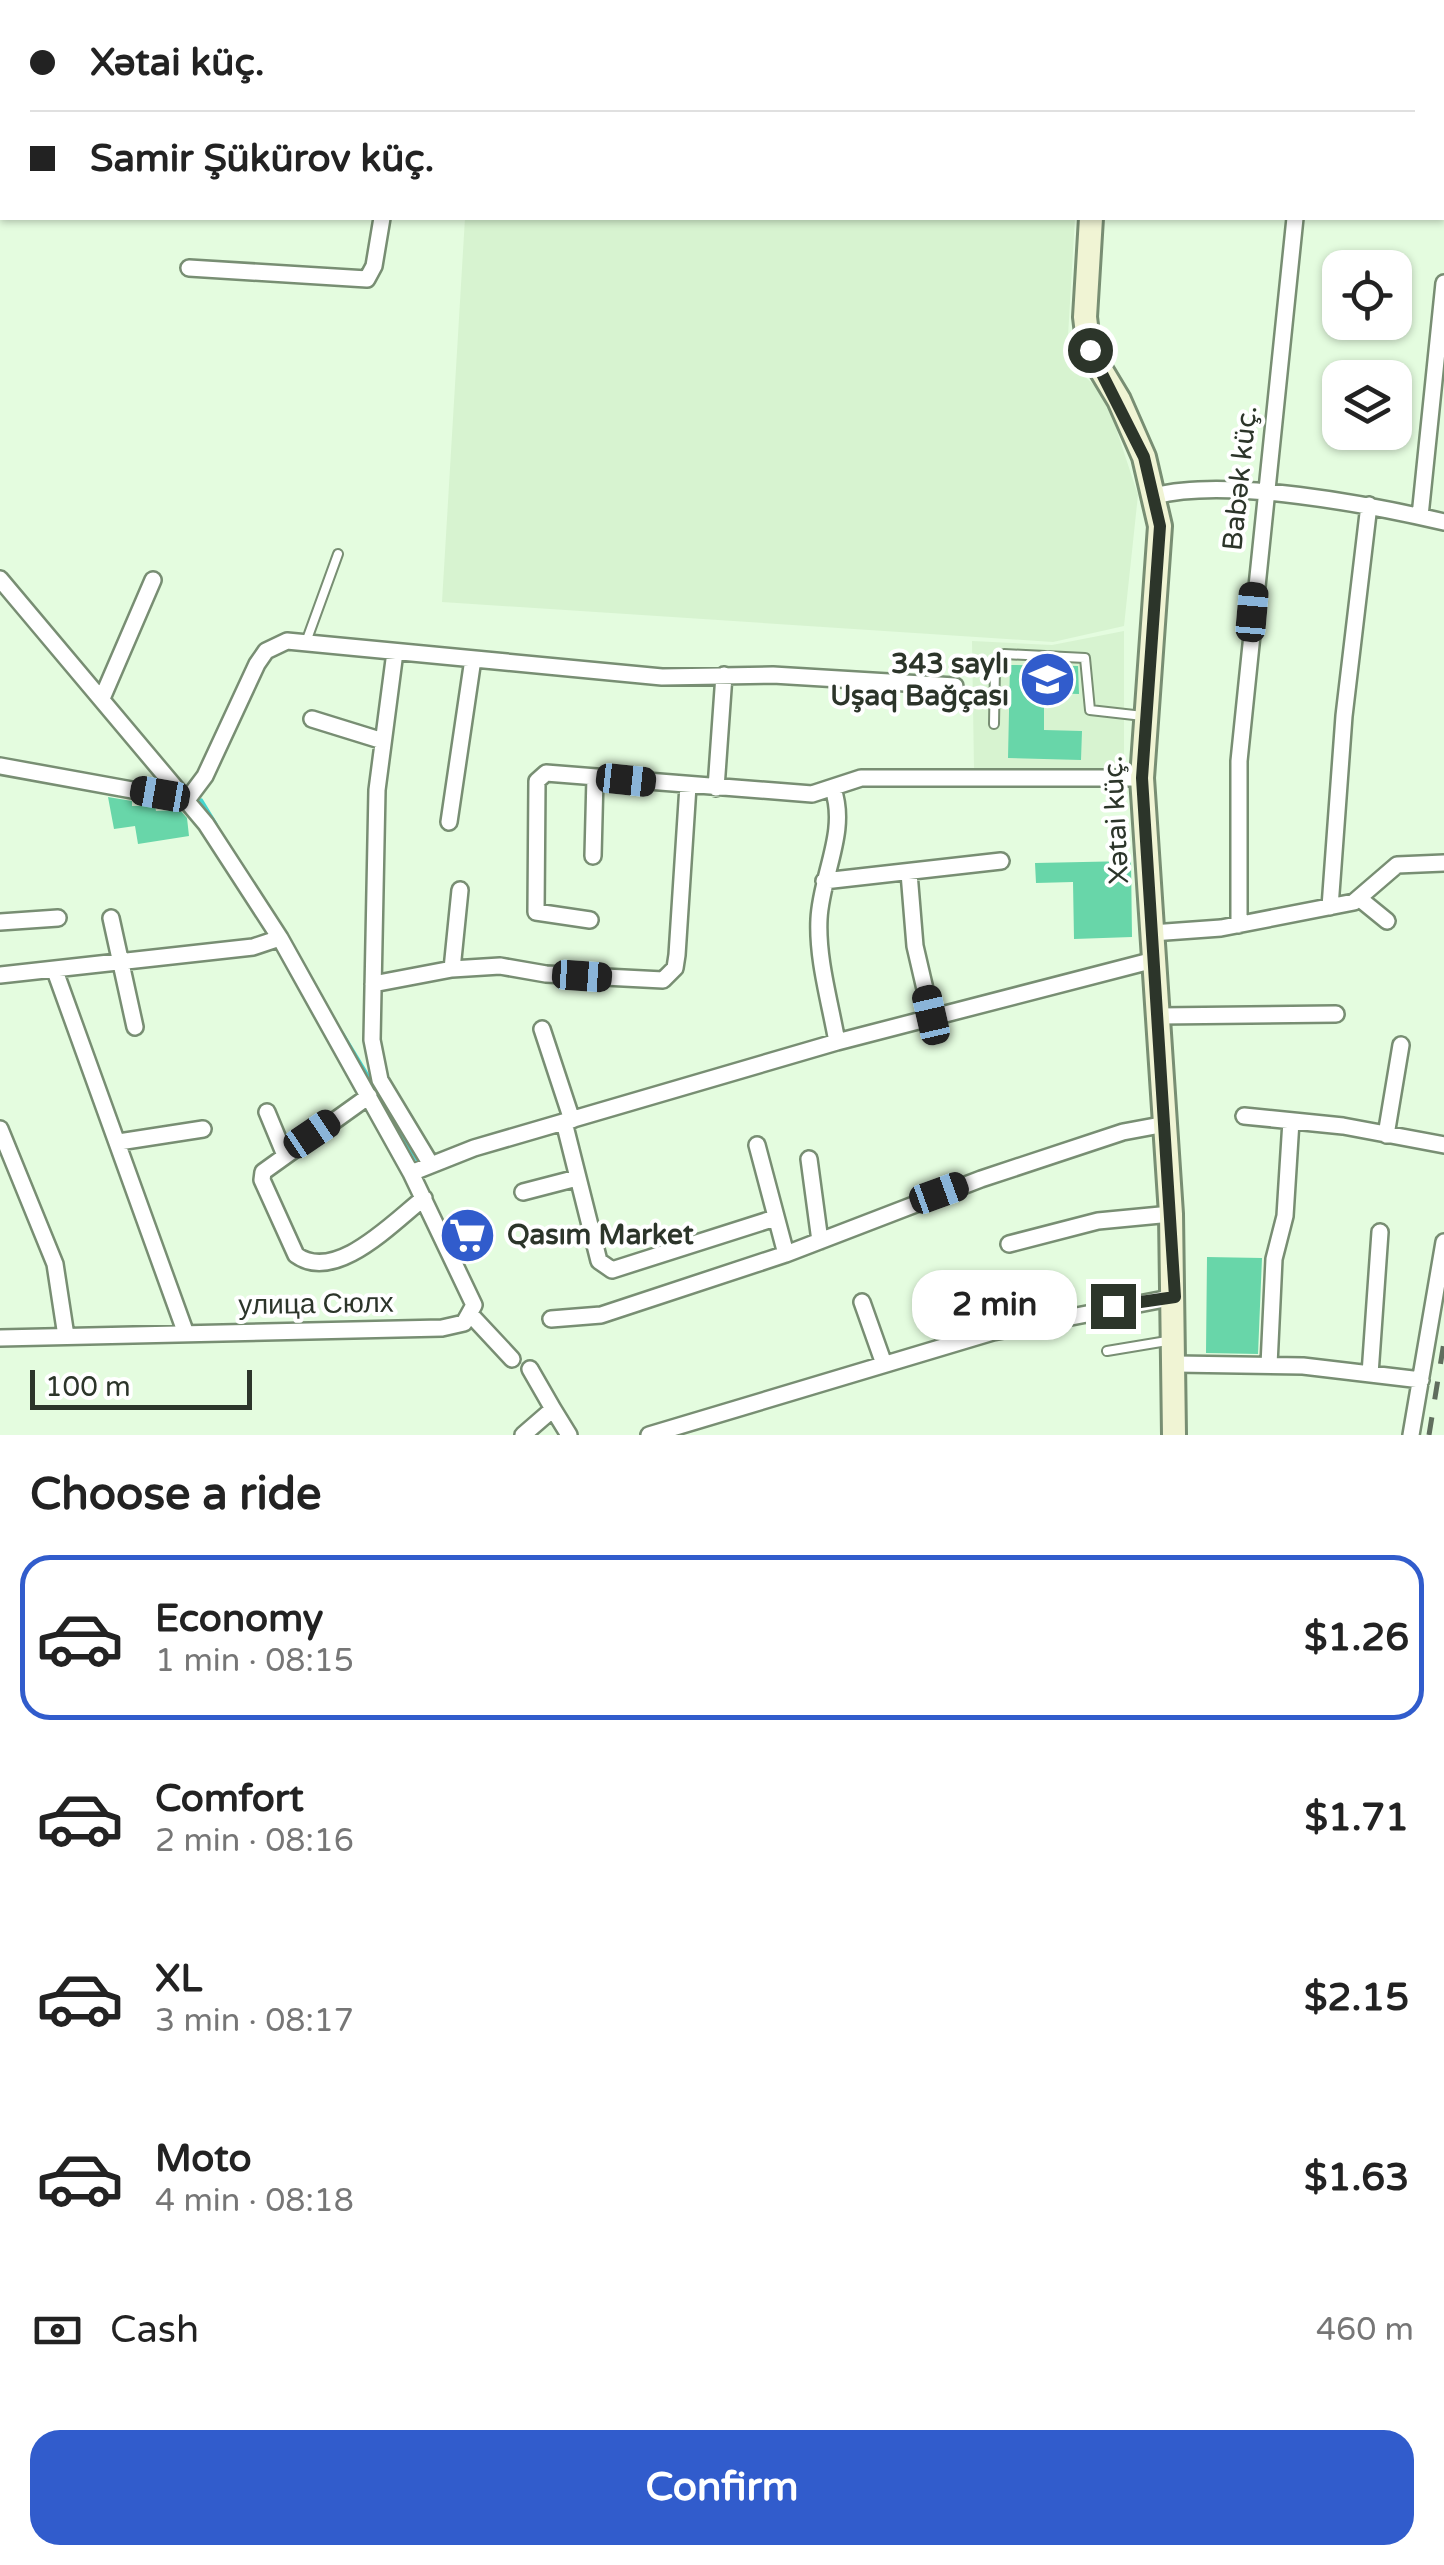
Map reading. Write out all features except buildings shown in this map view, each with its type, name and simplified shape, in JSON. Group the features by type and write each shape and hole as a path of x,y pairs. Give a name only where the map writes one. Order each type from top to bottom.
{"street":[{"path":"248,0 259,0"},
{"path":"189,268 367,279 374,266 382,220"},
{"name":"Xətai küç.","path":"1090,220 1085,317 1090,350 1125,413 1155,496 1160,526 1143,716 1142,778 1171,1214 1176,1340 1174,1435"},
{"name":"Babək küç.","path":"1240,925 1239,761 1263,494 1295,220"},
{"path":"1420,516 1444,283"},
{"path":"1155,496 1196,491 1263,494 1369,505 1444,522"},
{"path":"1330,907 1344,716 1369,505"},
{"path":"0,579 103,696 187,800 280,938 424,1198 472,1295 472,1315 512,1359"},
{"path":"103,696 153,580"},
{"path":"187,800 204,776 266,651 287,641 662,677 724,675 955,686"},
{"path":"395,652 375,826 375,1064 430,1163"},
{"path":"449,822 473,658"},
{"path":"716,788 724,675"},
{"path":"312,719 384,741"},
{"path":"0,766 187,800"},
{"path":"590,920 536,912 537,782 546,773 812,794 861,778 1142,778"},
{"path":"593,856 596,777"},
{"path":"373,984 452,969 510,967 546,974 654,981 670,976 678,955 688,786"},
{"path":"833,789 838,826 824,881 818,938 838,1042"},
{"path":"824,881 1001,860"},
{"path":"1152,933 1240,925 1330,907 1360,899 1397,864 1444,863"},
{"path":"909,873 915,946 931,1015"},
{"path":"452,969 460,890"},
{"path":"1360,899 1387,921"},
{"path":"0,922 58,918"},
{"path":"110,918 135,1027"},
{"path":"0,976 253,947 280,938"},
{"path":"411,1173 430,1163 568,1121 931,1015 1154,960"},
{"path":"54,971 119,1142 184,1331"},
{"path":"1159,1016 1336,1014"},
{"path":"542,1029 568,1121 577,1178 599,1261 612,1270 775,1218"},
{"path":"1386,1135 1401,1044"},
{"path":"369,1096 268,1164 262,1180 300,1259 332,1261 350,1254 424,1198"},
{"path":"267,1112 284,1154"},
{"path":"1244,1116 1444,1145"},
{"path":"1270,1365 1274,1260 1285,1216 1292,1121"},
{"path":"551,1320 568,1314 590,1318 786,1254 981,1178 1123,1132 1166,1124"},
{"path":"0,1129 6,1160 54,1264 66,1336"},
{"path":"119,1142 203,1130"},
{"path":"757,1146 786,1254"},
{"path":"809,1159 820,1240"},
{"path":"522,1192 577,1178"},
{"path":"1008,1244 1098,1221 1171,1214"},
{"path":"1370,1374 1380,1232"},
{"path":"1410,1435 1444,1242"},
{"path":"987,1284 994,1332"},
{"path":"649,1435 994,1332 1175,1297"},
{"path":"862,1302 884,1364"},
{"name":"улица Сюлх","path":"0,1338 442,1328 455,1327 472,1315"},
{"path":"1176,1364 1270,1365 1420,1380"},
{"path":"530,1369 568,1435"},
{"path":"523,1435 553,1408"}],"lane":[{"path":"306,642 338,554"},
{"path":"994,724 995,667 1004,654 1085,658 1090,710 1143,716"},
{"path":"1108,1351 1176,1340"}],"shaded area":[{"path":"465,220 1075,220 1067,353 1072,365 1105,395 1138,495 1124,626 1053,642 442,602"},
{"name":"343 saylı Uşaq Bağçası","path":"1124,631 1124,770 974,768 972,641 1052,645"}],"waterway":[{"path":"201,801 215,824"},
{"path":"342,1034 418,1160"}],"railway":[{"path":"1429,1435 1444,1342"}],"place":[{"name":"343 saylı Uşaq Bağçası","path":"1048,680"},
{"name":"Qasım Market","path":"468,1235"}],"route":[{"path":"1090,350 1119,400 1144,457 1160,526 1143,716 1142,778 1175,1297 1113,1306"}]}
